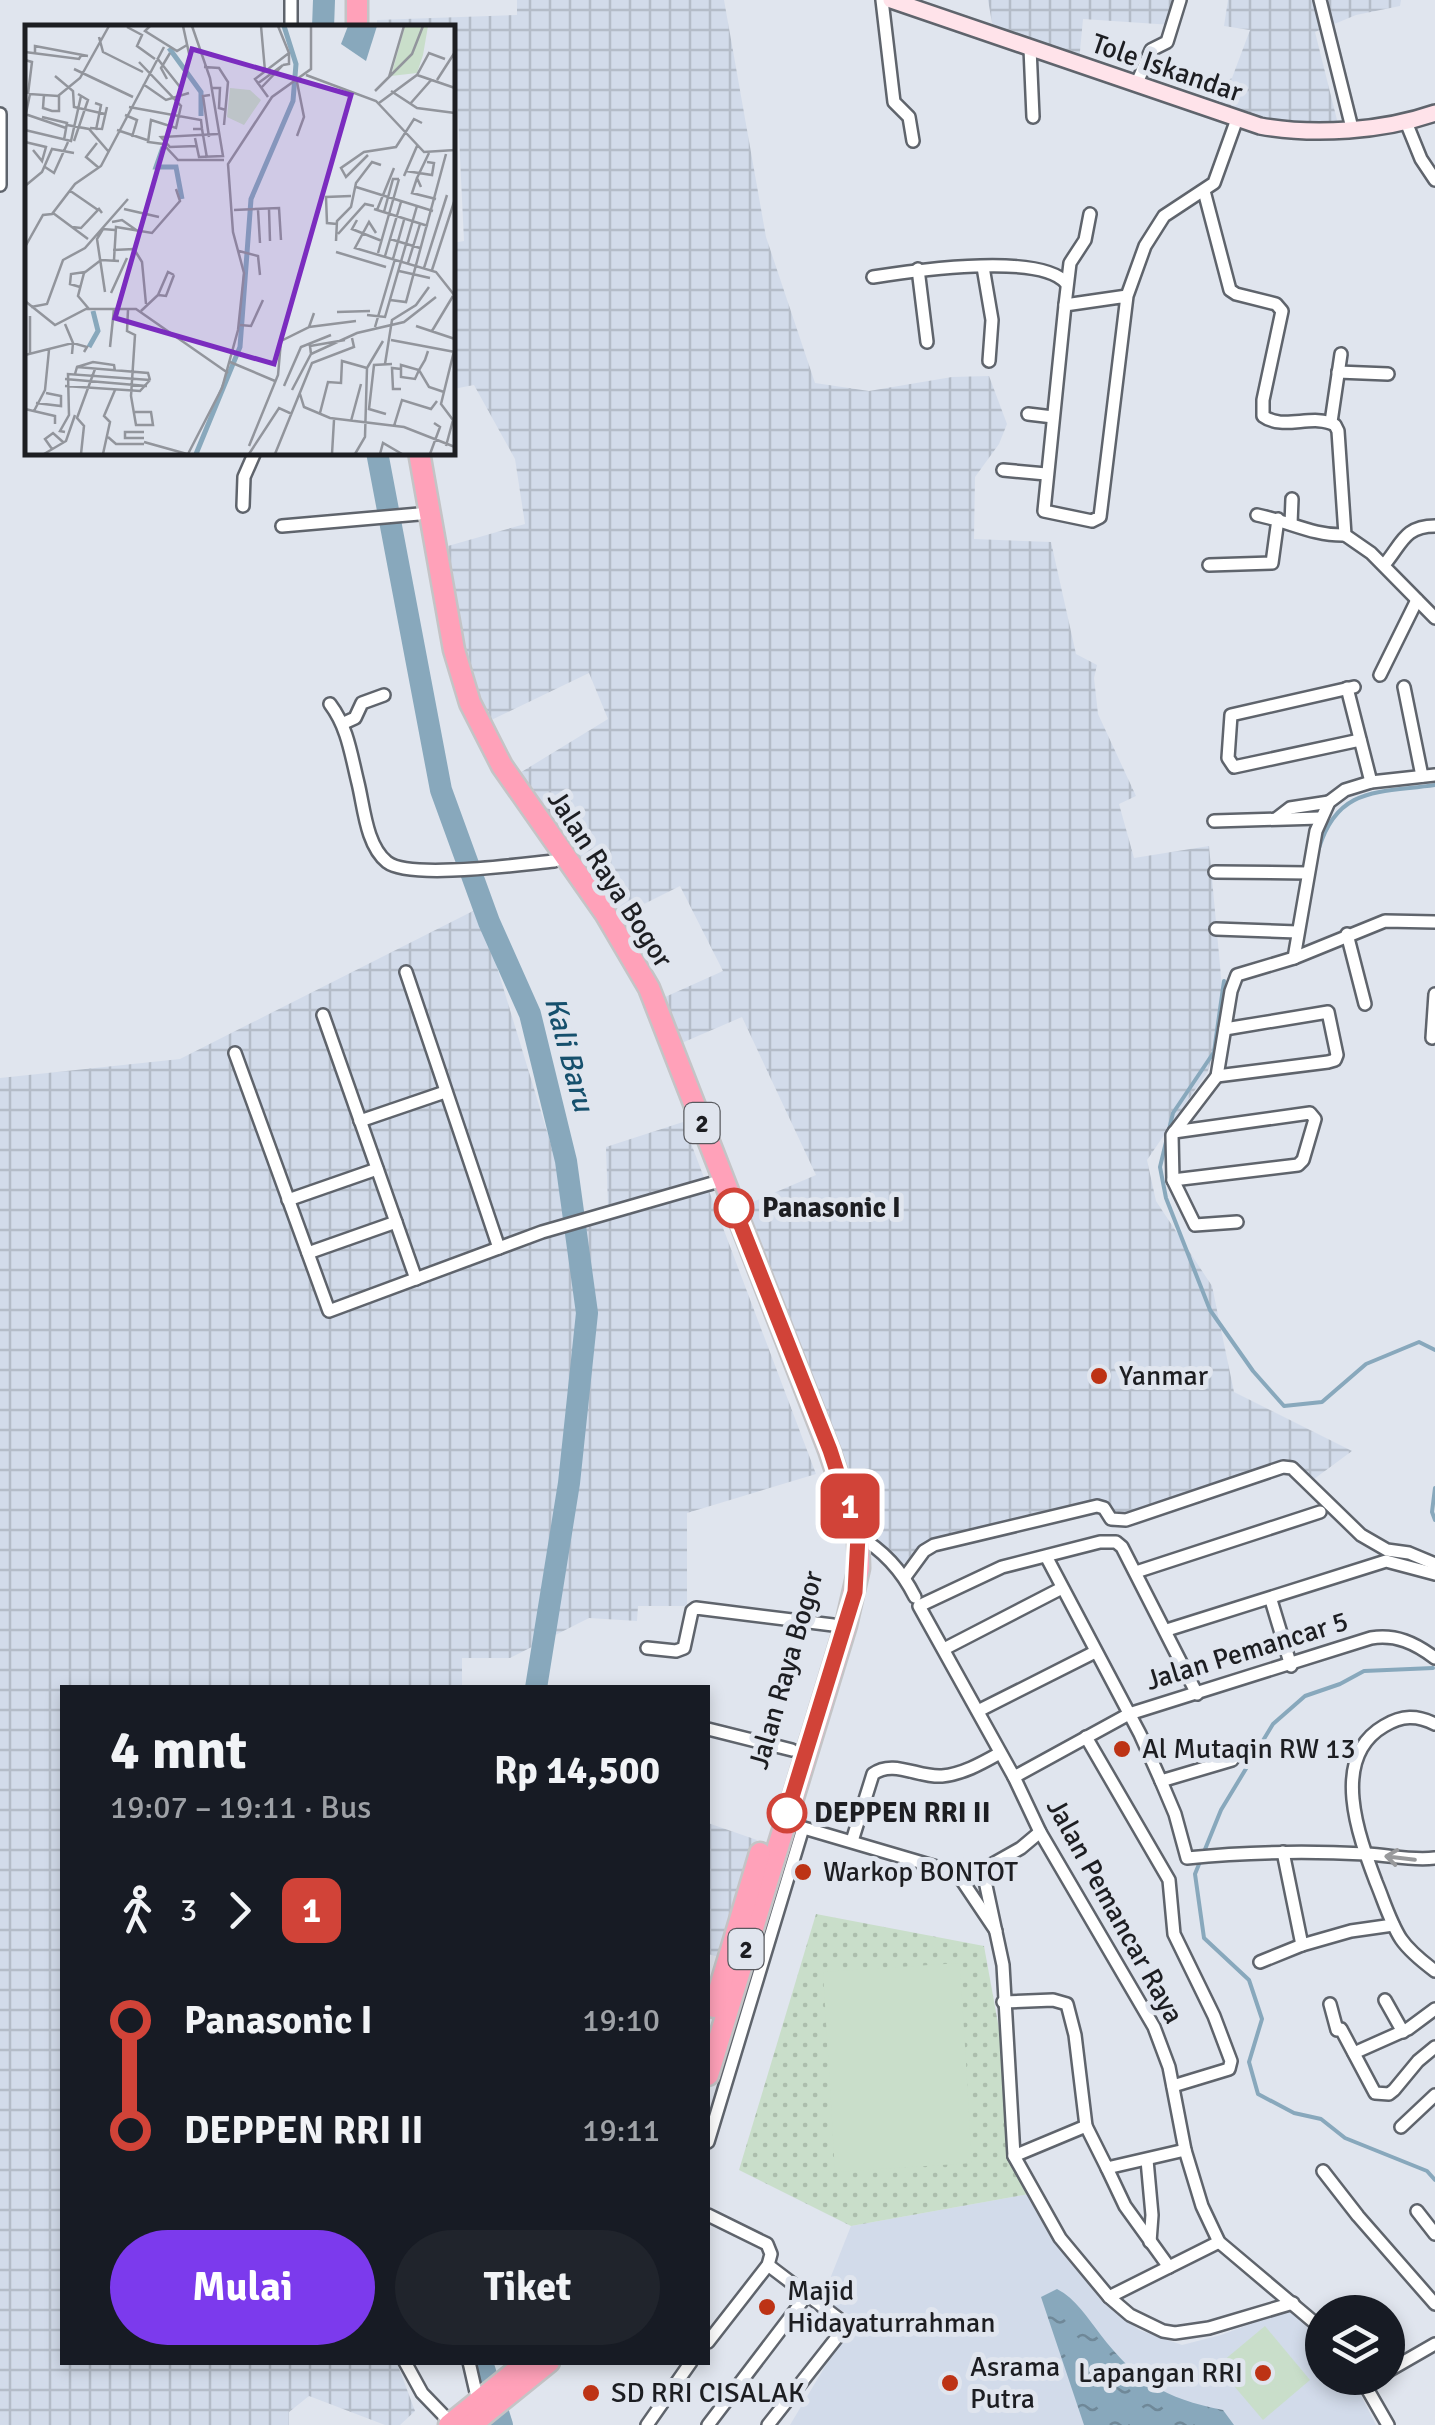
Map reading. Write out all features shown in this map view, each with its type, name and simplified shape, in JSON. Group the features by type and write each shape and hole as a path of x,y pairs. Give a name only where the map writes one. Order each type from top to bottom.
{"highway":[{"name":"Jalan Raya Bogor","path":"408,455 409,515 454,694 493,773 633,958 844,1527 845,1578 834,1625 792,1750 786,1823 710,2023"},
{"name":"Jalan Raya Bogor","path":"420,455 464,690 489,744 560,859"},
{"name":"Jalan Raya Bogor","path":"710,2069 855,1592 858,1536 830,1450 718,1182"},
{"path":"469,2414 540,2365"}],"main road":[{"name":"Tole Iskandar","path":"891,0 1236,119 1277,129 1352,128 1406,122 1435,113"}],"street":[{"path":"882,0 894,102 908,117 913,141"},
{"path":"1137,84 1151,50 1167,42 1180,0"},
{"path":"1320,0 1352,128"},
{"path":"1030,48 1032,117"},
{"path":"0,114 0,184"},
{"path":"1090,214 1085,240 1070,264 1066,283 1044,510 1092,521 1100,517 1127,296 1145,246 1156,228 1175,206 1204,191 1217,177 1236,119"},
{"path":"1406,122 1421,159 1435,180"},
{"path":"1204,191 1230,290 1276,304 1282,312 1263,416 1274,422 1331,422"},
{"path":"873,277 983,266 1052,273 1066,283"},
{"path":"983,266 992,320 989,361"},
{"path":"918,270 927,342"},
{"path":"1065,305 1127,296"},
{"path":"1341,354 1331,422 1338,431 1345,536"},
{"path":"1338,372 1388,374"},
{"path":"1028,414 1053,417"},
{"path":"243,506 244,477 254,455"},
{"path":"1003,470 1046,474"},
{"path":"1291,524 1292,500"},
{"path":"282,526 409,515"},
{"path":"1257,516 1319,534 1345,536 1384,565 1435,618"},
{"path":"1209,565 1272,563 1278,519"},
{"path":"1384,565 1412,530 1435,526"},
{"path":"1380,675 1417,600"},
{"path":"1294,958 1320,818 1329,802 1345,790 1370,782 1431,777 1404,687"},
{"path":"1360,740 1234,767 1229,763 1231,715 1351,688 1370,782"},
{"path":"344,723 354,718 362,703 384,695"},
{"path":"330,704 344,723 371,837 386,862 406,869 434,871 560,859"},
{"path":"1275,819 1290,808 1329,802"},
{"path":"1214,821 1320,818"},
{"path":"1215,872 1308,872"},
{"path":"1237,1222 1197,1226 1173,1180 1170,1151 1174,1132 1217,1076 1237,975 1294,958 1384,922 1435,922"},
{"path":"1216,930 1297,932"},
{"path":"1347,934 1365,1004"},
{"path":"406,972 499,1248"},
{"path":"1432,1038 1435,994"},
{"path":"1217,1076 1328,1062 1337,1055 1328,1012 1225,1029"},
{"path":"323,1016 416,1279"},
{"path":"235,1053 329,1311 542,1232 718,1182"},
{"path":"360,1121 445,1092"},
{"path":"1173,1180 1298,1166 1315,1119 1310,1114 1292,1115 1174,1132"},
{"path":"288,1200 377,1170"},
{"path":"308,1253 396,1222"},
{"path":"858,1536 872,1544 905,1577 924,1551 934,1545 1097,1506 1104,1508 1111,1519 1126,1520 1283,1466 1292,1468 1387,1556 1435,1574"},
{"path":"1136,1572 1320,1512"},
{"path":"917,1601 1002,1567 1100,1542 1116,1542 1122,1546 1167,1630 1197,1694"},
{"path":"1167,1630 1271,1600 1387,1556 1409,1553 1435,1564"},
{"path":"1047,1558 1161,1780 1175,1814 1185,1856 1283,1852 1366,1854 1415,1861 1435,1858"},
{"name":"Jalan Pemancar Raya","path":"905,1577 1040,1832 1137,1993 1164,2052 1185,2150 1202,2206 1219,2242 1305,2314"},
{"path":"944,1649 1062,1588"},
{"path":"1271,1600 1291,1666"},
{"path":"647,1648 684,1648 696,1608 834,1625"},
{"name":"Jalan Pemancar 5","path":"1014,1777 1129,1714 1384,1636 1409,1642 1435,1658"},
{"path":"978,1711 1095,1652"},
{"path":"1435,1724 1415,1716 1378,1729 1360,1752 1354,1768 1353,1790 1358,1828 1393,1925 1411,1951 1435,1971"},
{"path":"710,1730 792,1750"},
{"path":"1086,1737 1170,1880 1174,1934 1231,2061 1229,2068 1174,2086"},
{"path":"852,1842 873,1774 880,1769 938,1777 967,1770 1000,1753"},
{"path":"1161,1780 1232,1760"},
{"path":"710,2134 786,1823 957,1873 982,1868 1021,1848 1040,1832"},
{"path":"1283,1852 1302,1945"},
{"path":"982,1868 1004,1965 1014,2156 1060,2238 1109,2297 1151,2326 1175,2333 1209,2328 1293,2303"},
{"path":"957,1873 996,1931"},
{"path":"1260,1962 1351,1931 1393,1925"},
{"path":"1003,2002 1052,2000 1067,2004 1086,2126 1125,2206 1168,2267"},
{"path":"1384,2000 1402,2032"},
{"path":"1330,2004 1337,2030 1342,2029 1375,2093 1389,2094 1435,2047"},
{"path":"1354,2054 1402,2032 1435,2009"},
{"path":"1401,2128 1435,2094"},
{"path":"1014,2156 1086,2126"},
{"path":"1107,2168 1185,2150"},
{"path":"1147,2160 1150,2242"},
{"path":"1323,2171 1435,2304"},
{"path":"1417,2210 1435,2234"},
{"path":"710,2217 767,2244 770,2254 768,2265 710,2339"},
{"path":"1109,2297 1219,2242"},
{"path":"768,2265 839,2319 841,2325 838,2336 776,2422"},
{"path":"708,2425 807,2295"},
{"path":"1405,2363 1433,2350"},
{"path":"407,2365 422,2393 469,2414 469,2365"},
{"path":"647,2425 688,2367"},
{"path":"1374,2395 1388,2425"}],"shaded area":[{"path":"517,0 724,0 766,237 815,383 869,391 952,377 989,376 1007,424 999,444 975,477 974,539 1051,542 1076,654 1097,665 1094,678 1098,714 1136,796 1119,804 1134,858 1209,846 1224,1009 1208,1071 1147,1160 1156,1201 1212,1286 1234,1392 1352,1451 1310,1482 1279,1470 1112,1528 1103,1506 934,1543 895,1570 861,1534 741,1207 816,1175 742,1017 677,1045 654,1002 723,971 680,886 610,921 510,779 608,719 589,673 485,723 463,666 448,546 525,524 515,459 474,385 455,389 455,243 464,241 455,25 377,25 377,20 517,15"},
{"path":"988,0 1179,0 1172,25 1083,19 1079,62 994,34"},
{"path":"1228,0 1401,0 1400,6 1356,15 1315,32 1339,128 1215,115 1222,83 1232,78 1250,30 1224,26"},
{"path":"479,908 573,1217 608,1207 606,1147 683,1122 816,1474 687,1513 687,1606 638,1606 637,1621 589,1618 510,1658 462,1658 462,1685 60,1685 60,2365 398,2365 415,2411 400,2425 385,2425 309,2396 289,2412 289,2425 0,2425 0,1078 180,1059"},
{"path":"710,1824 757,1840 719,1957 710,1955"},
{"path":"1029,2194 1101,2300 1139,2330 1182,2345 1296,2307 1305,2315 1305,2395 1361,2395 1376,2425 790,2425 854,2318 822,2299 851,2226"}],"green space":[{"path":"816,1914 984,1946 1029,2194 851,2226 739,2170"},
{"path":"960,1963 972,2163 835,2172 823,1972"},
{"name":"Lapangan RRI","path":"1265,2326 1305,2374 1305,2384 1263,2420 1217,2366"}],"water":[{"path":"1057,2289 1076,2303 1113,2351 1153,2386 1184,2400 1223,2410 1234,2425 1084,2425 1041,2297"}],"waterway":[{"name":"Kali Baru","path":"323,25 324,0"},
{"name":"Kali Baru","path":"378,455 441,790 489,922 530,1014 566,1161 587,1313 569,1483 536,1685"},
{"path":"1319,848 1327,828 1349,803 1379,792 1435,785"},
{"path":"1224,981 1214,1052 1173,1113 1160,1167 1166,1198 1210,1310 1253,1371 1284,1406 1322,1402 1366,1364 1419,1342 1435,1350"},
{"path":"1435,1488 1435,1520"},
{"path":"1433,1668 1364,1671 1305,1696 1273,1724 1221,1810 1195,1874 1204,1938 1249,1980 1262,2019 1249,2062 1258,2094 1294,2113 1321,2119 1345,2138 1427,2171 1435,2180"},
{"name":"Kali Baru","path":"483,2365 502,2425"}],"bus line":[{"name":"1","path":"734,1208 830,1450 858,1536 855,1592 787,1813"}],"place":[{"name":"Panasonic I","path":"734,1208"},
{"name":"Yanmar","path":"1099,1376"},
{"name":"Al Mutaqin RW 13","path":"1122,1749"},
{"name":"DEPPEN RRI II","path":"787,1813"},
{"name":"Warkop BONTOT","path":"803,1872"},
{"name":"Majid Hidayaturrahman","path":"767,2307"},
{"name":"Lapangan RRI","path":"1263,2373"},
{"name":"Asrama Putra","path":"950,2383"},
{"name":"SD RRI CISALAK","path":"591,2393"}]}
